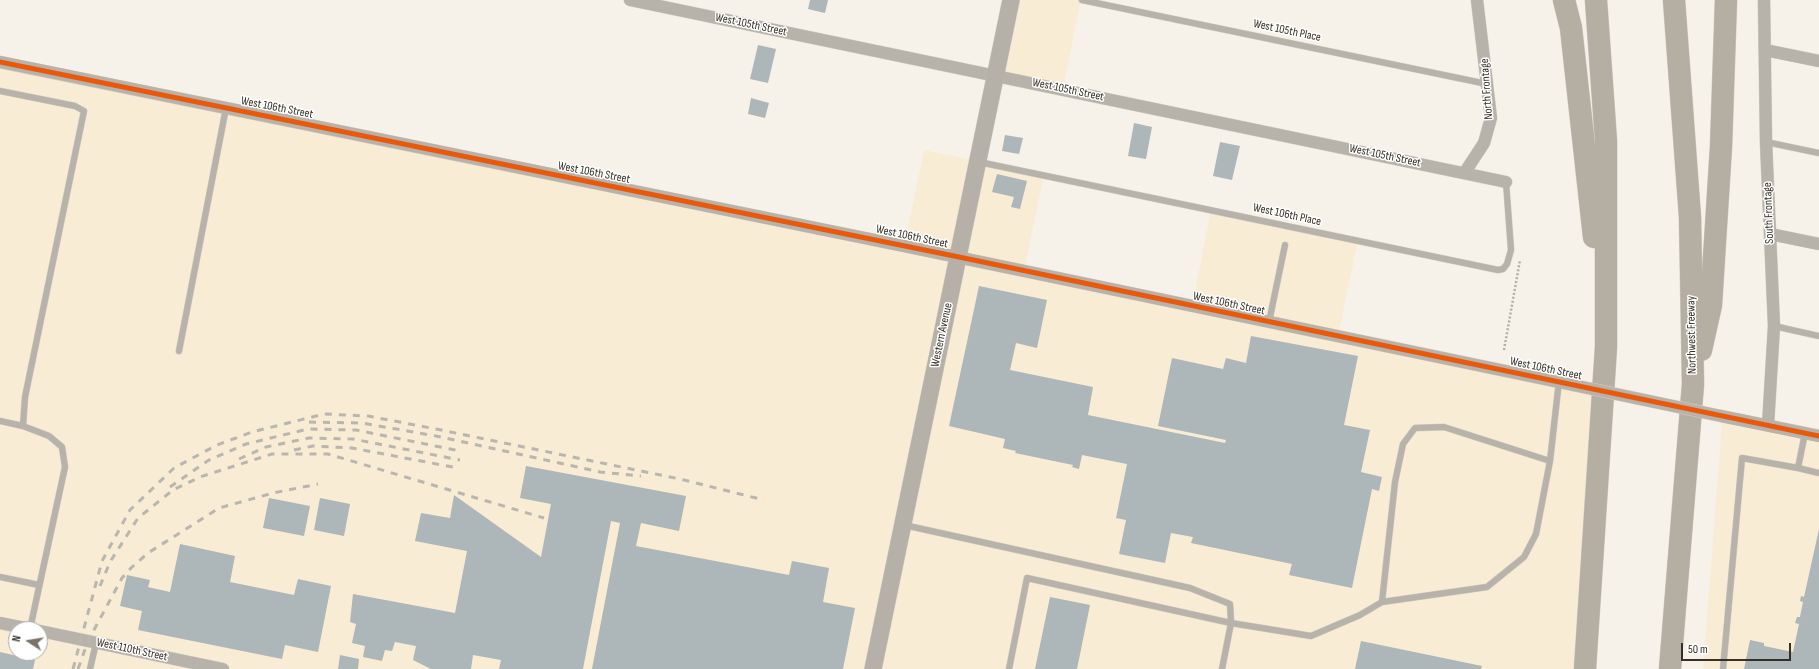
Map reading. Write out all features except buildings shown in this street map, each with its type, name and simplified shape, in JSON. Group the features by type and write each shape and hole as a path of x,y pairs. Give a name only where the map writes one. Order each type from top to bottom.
{"highway":[{"path":"1564,0 1571,28 1606,347"},
{"path":"1585,669 1606,347 1606,141 1596,0"},
{"name":"Northwest Freeway","path":"1670,669 1693,384 1690,217 1674,0"},
{"path":"1693,384 1711,305 1721,146 1726,0"}],"street":[{"name":"West 105th Street","path":"630,0 1465,172 1506,182"},
{"name":"Western Avenue","path":"873,669 1011,0"},
{"name":"North Frontage","path":"1465,172 1481,148 1489,131 1491,111 1478,0"},
{"name":"South Frontage","path":"1764,0 1766,142 1774,326 1768,425"},
{"path":"1765,50 1819,61"},
{"name":"West 106th Street","path":"0,62 959,257 1819,436"},
{"path":"1770,234 1819,244"},
{"name":"West 110th Street","path":"48,633 210,668 223,669"}],"lane":[{"name":"West 105th Place","path":"1082,0 1488,84"},
{"path":"0,91 75,106 84,111 25,397 23,426"},
{"path":"179,351 226,108"},
{"path":"1766,142 1819,153"},
{"name":"West 106th Place","path":"978,161 1498,270 1506,267 1512,250 1506,182"},
{"path":"1269,322 1285,245"},
{"path":"1774,326 1819,336"},
{"path":"1009,669 1027,578 1231,623 1311,636 1360,615 1382,602 1487,587 1524,557 1536,534 1550,462 1559,382"},
{"path":"0,421 23,426 50,436 62,447 65,467 32,621"},
{"path":"1382,602 1395,482 1403,444 1415,428 1444,427 1550,462"},
{"path":"1798,468 1805,433"},
{"path":"1723,669 1742,458 1819,472"},
{"path":"903,525 1190,588 1230,604 1231,623 1222,669"},
{"path":"0,577 39,585"},
{"path":"90,669 96,642"}],"path":[{"path":"1504,350 1518,278 1519,256"}],"shaded area":[{"path":"1011,0 1081,0 1063,89 995,75"},
{"path":"0,62 904,246 924,150 978,161 1044,175 1024,271 1192,306 1211,210 1358,241 1338,336 1599,390 1583,669 0,669"},
{"path":"1722,423 1819,443 1819,669 1703,669"}],"railway":[{"path":"73,669 102,561 130,510 174,468 217,445 252,432 324,414 368,416 436,429 680,479 764,500"},
{"path":"309,422 362,423 436,436 600,472 641,476"},
{"path":"170,487 209,460 246,444 308,429 356,430 460,451"},
{"path":"239,459 266,447 309,438 353,439 460,460"},
{"path":"294,450 313,446 352,448 458,468"},
{"path":"100,586 110,562 138,518 173,490 200,477 272,454 328,454 544,518"},
{"path":"78,669 88,641 122,578 148,553 219,508 273,493 318,484"}],"cycle path":[{"path":"0,62 959,257 1819,436"}]}
